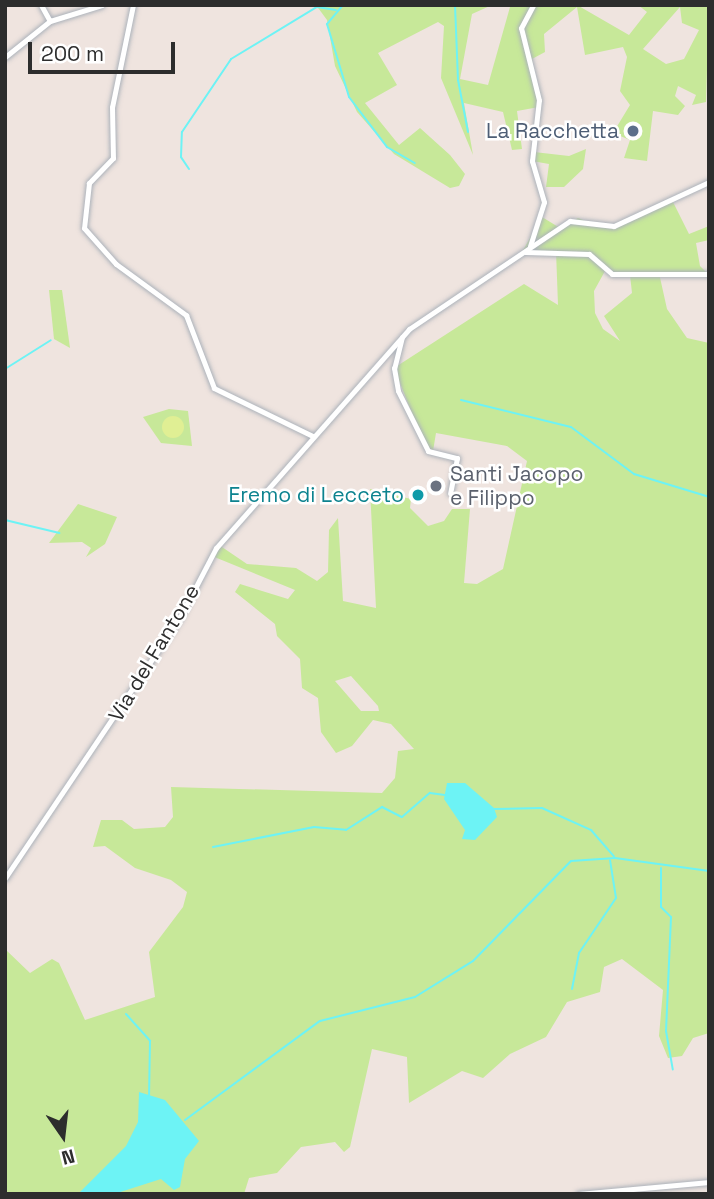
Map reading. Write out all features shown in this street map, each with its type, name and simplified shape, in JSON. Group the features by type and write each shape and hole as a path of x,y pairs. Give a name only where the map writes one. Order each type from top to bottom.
{"street":[{"path":"41,5 50,21"},
{"path":"5,57 50,21 102,5"},
{"path":"134,5 113,107 113,158 89,183 84,228 116,264 186,315 214,388 313,436"},
{"path":"530,246 544,202 532,161 538,100 522,27 533,5"},
{"name":"Via del Fantone","path":"5,878 179,619 216,548 313,436 360,391 401,337 530,246 578,218 614,226 709,182"},
{"path":"522,252 589,254 612,274 709,274"},
{"path":"401,337 394,368 398,391 428,451 457,458 450,493"},
{"path":"578,1194 709,1182"}],"green space":[{"path":"316,5 492,5 472,14 460,79 488,85 510,7 577,5 629,35 647,12 638,5 709,5 706,102 692,105 696,95 678,86 675,96 685,106 678,115 653,111 647,161 624,158 630,140 613,133 630,105 620,91 627,57 623,47 585,55 577,7 544,34 545,52 532,59 539,107 517,111 522,149 512,150 503,112 464,103 473,155 441,78 444,26 438,22 378,53 397,85 365,103 399,145 420,128 450,155 465,174 459,186 450,188 394,154 357,112 335,66 327,20","holes":["680,7 682,23 699,30 684,59 666,64 643,49"]},
{"path":"586,149 583,169 564,187 546,187 549,164 532,161 534,152 569,156"},
{"path":"672,200 689,234 709,226 709,240 696,243 700,266 708,274 659,273 667,309 687,338 709,343 709,1033 693,1038 682,1056 668,1058 659,1036 663,990 622,959 604,967 600,992 567,1002 546,1037 510,1054 483,1078 462,1071 409,1103 407,1057 372,1049 350,1147 344,1152 335,1142 301,1147 277,1173 249,1178 244,1194 5,1194 5,949 30,973 52,959 59,963 85,1020 155,997 149,952 183,907 187,892 171,880 135,868 105,846 93,847 101,820 122,820 134,829 165,827 173,817 171,787 382,793 395,778 398,751 414,749 391,724 373,720 352,746 336,753 321,732 318,698 302,688 300,659 277,636 275,624 235,592 240,584 288,599 295,590 212,556 219,545 247,564 296,568 317,581 328,572 329,530 338,518 343,601 376,608 370,489 411,499 410,508 428,526 444,521 452,509 470,509 464,583 477,584 503,569 527,461 507,446 436,433 433,451 425,446 394,368 524,284 558,305 556,251 522,252 542,217 560,228 578,218 604,228","holes":["605,271 630,275 632,293 604,316 620,341 603,329 595,313 594,291","351,676 378,706 379,711 361,711 335,681"]},
{"path":"49,290 62,290 70,348 54,339"},
{"path":"169,409 188,411 192,446 161,443 143,417"},
{"path":"173,416 183,423 184,427 177,437 173,438 163,431 162,427 169,417"},
{"path":"78,504 117,517 105,544 86,557 91,548 82,542 49,543"}],"water":[{"path":"447,783 465,783 494,808 497,817 475,840 462,839 465,830 444,799"},
{"path":"139,1092 165,1100 199,1141 185,1159 180,1187 174,1190 161,1179 114,1194 78,1194 126,1146 138,1122"}],"waterway":[{"path":"343,5 327,24 349,97 387,147 415,163"},
{"path":"455,5 458,80 468,132"},
{"path":"189,169 181,157 182,132 231,59 317,7 336,10"},
{"path":"5,369 51,340"},
{"path":"461,400 571,427 634,474 709,497"},
{"path":"5,520 59,533"},
{"path":"213,847 314,827 346,830 382,807 402,817 430,793 445,795"},
{"path":"494,809 542,808 591,830 614,856"},
{"path":"185,1120 320,1021 415,997 473,961 571,861 615,858 709,871"},
{"path":"572,989 579,953 616,898 610,860"},
{"path":"661,868 661,907 671,917 666,1031 673,1069"},
{"path":"126,1014 150,1041 149,1096"}],"place":[{"name":"La Racchetta","path":"633,131"},
{"name":"Santi Jacopo e Filippo","path":"436,486"},
{"name":"Eremo di Lecceto","path":"418,495"}]}
